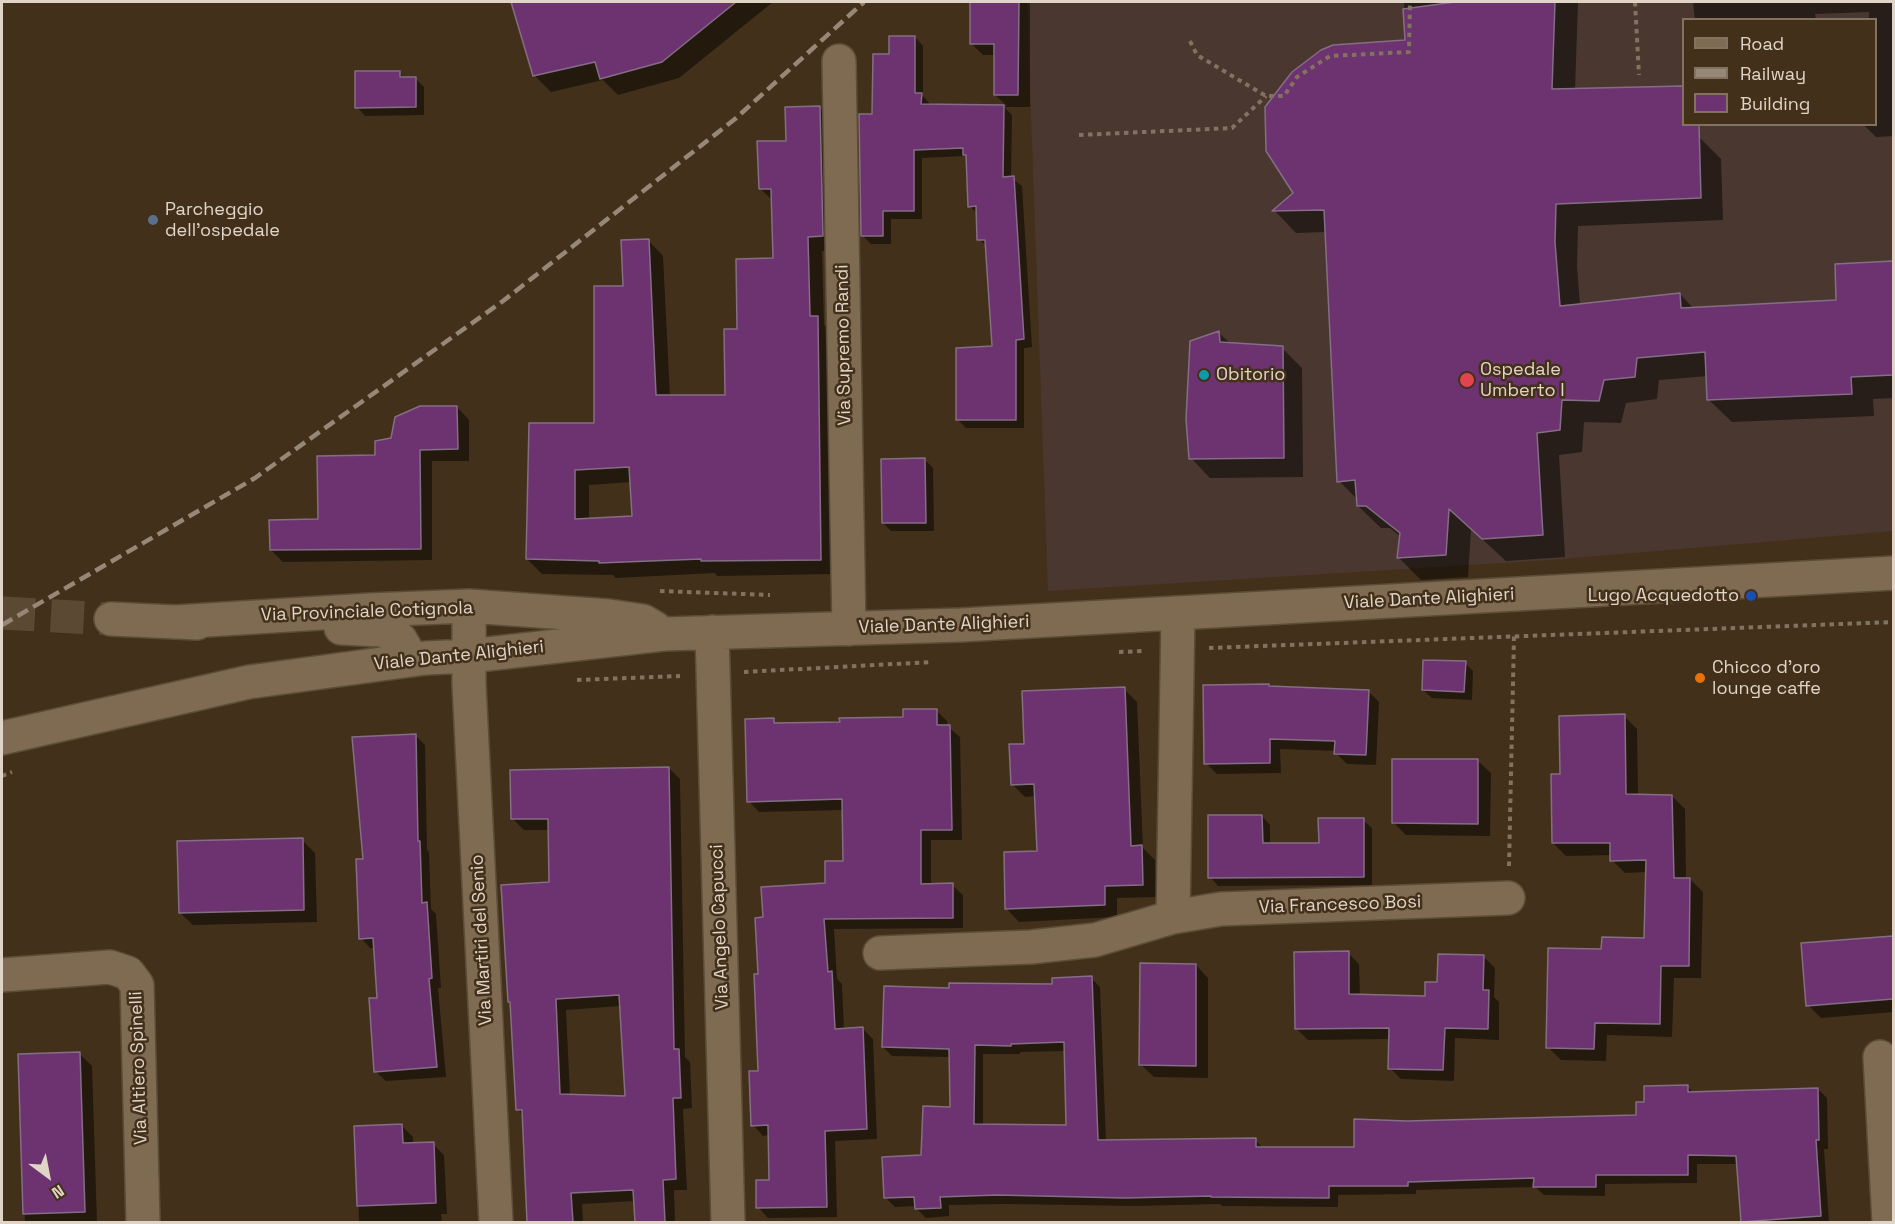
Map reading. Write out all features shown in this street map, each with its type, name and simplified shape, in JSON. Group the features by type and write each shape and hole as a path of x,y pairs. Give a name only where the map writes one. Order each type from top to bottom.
{"street":[{"name":"Via Supremo Randi","path":"839,60 849,629"},
{"name":"Viale Dante Alighieri","path":"2,738 249,682 419,659 470,657 664,634 961,625 1893,573"},
{"name":"Via Provinciale Cotignola","path":"175,622 469,606 609,616 642,621 664,634"},
{"name":"Via Martiri del Senio","path":"469,606 469,684 496,1222"},
{"path":"419,659 424,607"},
{"path":"1173,917 1178,612"},
{"name":"Via Provinciale Cotignola","path":"111,619 382,630 400,639 419,659"},
{"name":"Via Angelo Capucci","path":"712,632 728,1222"},
{"name":"Via Francesco Bosi","path":"880,953 1031,947 1095,940 1173,917 1221,909 1508,898"},
{"name":"Via Altiero Spinelli","path":"2,975 110,967 128,973 137,985 143,1222"},
{"path":"1880,1057 1888,1222"}],"path":[{"path":"1190,41 1197,55 1266,96 1284,96 1297,77 1330,56 1409,52 1410,2"},
{"path":"1635,2 1640,75"},
{"path":"1079,135 1232,128 1266,96"},
{"path":"660,591 775,595"},
{"path":"1118,652 1893,622"},
{"path":"1508,898 1514,636"},
{"path":"571,680 939,662"},
{"path":"2,776 13,772"}],"shaded area":[{"name":"Ospedale Umberto I","path":"1027,2 1893,2 1893,531 1551,560 1048,591"}],"building":[{"path":"511,2 736,2 662,62 600,79 595,62 533,76"},
{"path":"970,2 1019,2 1018,95 994,95 994,44 970,44"},
{"path":"1455,2 1555,2 1552,89 1682,86 1682,126 1699,126 1701,198 1556,204 1555,242 1560,306 1680,293 1681,308 1836,300 1835,264 1893,261 1893,375 1851,377 1852,394 1707,400 1705,352 1637,358 1635,377 1604,380 1599,401 1562,400 1560,430 1537,433 1543,535 1482,539 1449,509 1446,555 1397,558 1400,533 1366,506 1357,506 1355,480 1337,482 1324,210 1272,211 1293,193 1266,151 1265,107 1292,72 1321,50 1333,45 1405,40 1403,9"},
{"path":"889,36 915,36 915,93 922,93 921,104 1004,105 1003,177 1014,176 1024,339 1016,340 1016,420 956,420 956,348 992,346 985,240 977,240 976,206 968,207 966,155 963,155 963,148 914,150 914,211 883,211 883,236 861,236 859,114 872,114 873,54 889,54"},
{"path":"355,71 400,71 400,77 416,77 416,107 355,108"},
{"path":"820,106 823,236 808,237 810,316 818,316 821,560 701,561 701,559 599,563 599,561 526,559 529,423 594,423 594,286 623,286 621,240 649,239 656,395 725,395 724,329 737,329 736,259 773,258 771,189 759,189 757,141 786,141 785,107","holes":["629,467 632,516 575,519 575,470"]},
{"path":"1219,331 1220,342 1283,346 1284,458 1189,459 1186,419 1190,341"},
{"path":"420,406 457,406 458,449 420,450 421,549 270,550 269,520 318,519 317,456 375,455 375,441 391,438 395,417"},
{"path":"925,458 926,523 882,523 881,459"},
{"path":"1423,660 1466,661 1464,692 1422,690"},
{"path":"1269,684 1269,686 1369,690 1366,755 1334,754 1335,741 1270,739 1270,763 1204,764 1203,685"},
{"path":"1125,687 1131,846 1142,845 1143,885 1105,886 1105,905 1005,909 1004,852 1037,851 1034,784 1011,785 1009,744 1024,744 1022,691"},
{"path":"903,709 937,709 937,725 950,725 952,830 921,830 921,884 953,883 953,918 824,919 828,972 832,971 835,1029 863,1027 867,1129 825,1131 827,1207 756,1208 756,1180 769,1180 768,1125 751,1126 749,1071 758,1071 754,974 758,974 755,918 763,917 761,887 825,883 825,861 843,861 842,799 747,802 745,719 774,718 774,723 840,722 839,718 903,717"},
{"path":"1625,714 1626,794 1672,795 1674,878 1690,878 1689,966 1661,966 1660,1024 1595,1023 1594,1049 1546,1048 1548,948 1601,949 1602,937 1644,938 1646,860 1610,861 1610,843 1552,843 1551,774 1560,774 1559,716"},
{"path":"416,734 418,841 420,841 422,903 427,902 432,978 429,979 437,1067 374,1072 369,998 377,998 373,938 359,939 356,859 363,859 352,737"},
{"path":"1392,759 1478,759 1478,824 1392,823"},
{"path":"669,767 674,1049 679,1049 681,1098 673,1098 676,1179 663,1180 665,1222 635,1222 633,1190 571,1193 573,1222 527,1222 522,1110 516,1110 501,885 549,882 548,819 511,819 510,770","holes":["619,995 625,1096 560,1094 556,999"]},
{"path":"1208,815 1262,815 1263,843 1319,843 1318,818 1364,818 1364,877 1208,878"},
{"path":"303,838 304,910 179,913 177,841"},
{"path":"1893,936 1893,999 1806,1006 1801,943"},
{"path":"1349,951 1349,994 1425,996 1425,982 1437,982 1438,954 1484,955 1483,990 1489,990 1488,1029 1445,1028 1443,1070 1388,1069 1389,1028 1295,1029 1294,952"},
{"path":"1140,963 1196,964 1196,1066 1139,1065"},
{"path":"1092,976 1098,1140 1256,1138 1256,1147 1354,1147 1354,1119 1407,1121 1636,1115 1636,1102 1644,1102 1644,1086 1688,1085 1688,1092 1818,1088 1819,1140 1816,1140 1821,1216 1741,1222 1736,1156 1688,1155 1688,1175 1596,1175 1596,1187 1533,1187 1534,1178 1408,1182 1408,1186 1329,1186 1329,1198 1211,1196 1125,1198 997,1195 940,1197 941,1208 915,1209 914,1197 884,1198 882,1157 921,1155 923,1106 950,1107 949,1049 882,1047 884,986 949,988 949,983 1052,984 1052,978","holes":["1064,1042 1066,1125 974,1124 975,1045 1011,1046 1011,1044"]},
{"path":"80,1052 85,1212 23,1214 18,1054"},
{"path":"402,1124 403,1143 434,1142 436,1203 357,1206 354,1126"}],"tunnel":[{"path":"2,613 111,619"}],"railway":[{"path":"2,625 255,478 503,301 735,119 864,2"}],"place":[{"name":"Parcheggio dell'ospedale","path":"153,220"},
{"name":"Obitorio","path":"1204,375"},
{"name":"Ospedale Umberto I","path":"1467,380"},
{"name":"Lugo Acquedotto","path":"1751,596"},
{"name":"Chicco d'oro lounge caffe","path":"1700,678"}]}
